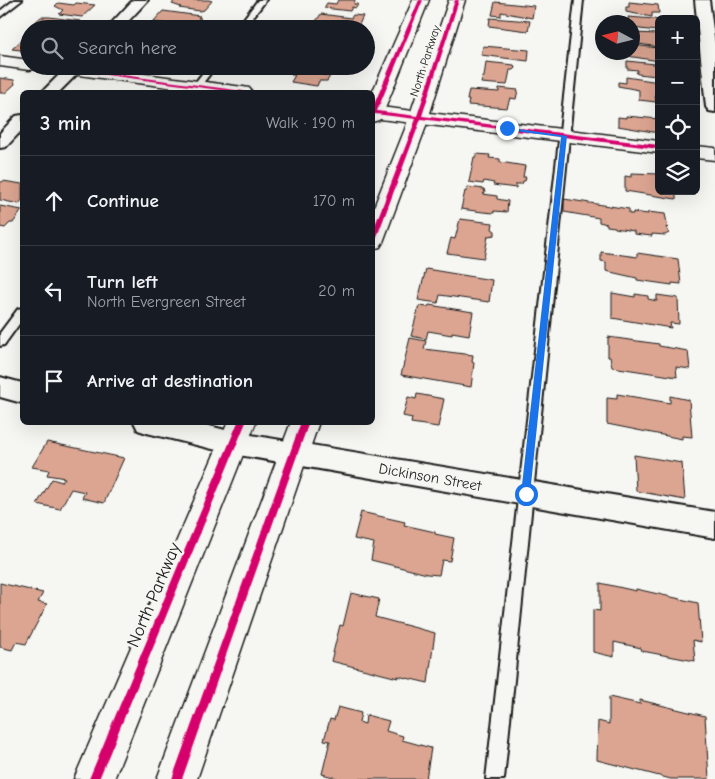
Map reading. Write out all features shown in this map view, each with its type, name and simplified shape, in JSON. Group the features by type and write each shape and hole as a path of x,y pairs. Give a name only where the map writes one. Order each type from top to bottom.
{"main road":[{"name":"North Parkway","path":"375,108 421,0"},
{"name":"North Parkway","path":"375,234 419,117 458,0"},
{"path":"0,61 20,64"},
{"path":"115,75 194,89 210,90"},
{"path":"375,113 655,147"},
{"path":"700,152 715,154"},
{"path":"177,779 304,425"},
{"name":"North Parkway","path":"94,779 238,433"}],"street":[{"path":"121,20 140,0"},
{"path":"702,0 715,105"},
{"path":"52,90 68,75"},
{"path":"0,143 20,122"},
{"path":"0,387 20,392"},
{"name":"Dickinson Street","path":"172,425 238,433 293,454 715,525"}],"lane":[{"path":"0,15 18,0"},
{"path":"247,20 262,0"},
{"path":"495,779 580,0"},
{"path":"194,89 205,75"},
{"path":"0,342 20,315"}],"building":[{"path":"175,0 212,1 204,10 200,11 179,8 181,7 172,4"},
{"path":"338,0 355,0 354,4 358,4 356,8 352,7 350,11 324,8 327,3 336,4"},
{"path":"495,2 534,6 532,18 501,12 501,16 492,15"},
{"path":"629,2 658,5 659,13 652,13 652,17 626,12"},
{"path":"58,3 95,5 82,17 59,14 63,10 55,6"},
{"path":"163,11 200,16 198,18 201,18 199,20 155,20"},
{"path":"321,14 351,18 353,15 363,16 361,20 317,20"},
{"path":"41,17 49,17 73,20 38,20"},
{"path":"490,18 530,21 528,31 489,26"},
{"path":"640,18 655,19 655,31 640,29"},
{"path":"640,33 655,34 655,46 640,44"},
{"path":"20,42 20,50 12,49"},
{"path":"483,46 529,50 528,61 481,55"},
{"path":"640,46 655,48 655,60 640,58"},
{"path":"627,61 655,64 655,76 638,74 636,73 638,70 627,69"},
{"path":"486,62 514,65 515,68 510,70 507,85 481,83 484,77"},
{"path":"295,75 330,76 327,81 319,81 317,86 291,82"},
{"path":"626,77 655,81 655,102 639,100 639,90 618,86 618,82 626,83"},
{"path":"0,78 14,80 15,84 5,93 0,93"},
{"path":"499,88 518,90 516,99 510,98 507,108 468,105 469,90 499,92"},
{"path":"626,116 655,119 655,132 618,126 618,117 626,118"},
{"path":"476,154 490,155 489,158 500,159 500,162 525,166 523,177 526,177 525,181 522,184 516,184 516,188 493,185 494,183 484,181 483,184 469,182"},
{"path":"631,173 655,174 655,195 676,195 676,199 625,191 625,176 631,177"},
{"path":"3,181 20,184 19,204 0,200 0,183"},
{"path":"468,187 484,189 485,193 483,194 497,196 497,199 508,201 507,212 494,211 494,213 461,209 465,191 467,191"},
{"path":"564,199 629,209 629,214 633,214 633,212 648,214 648,212 665,214 668,228 666,227 669,233 665,235 652,234 652,236 634,234 634,231 607,226 607,224 599,222 599,218 564,212"},
{"path":"0,206 20,210 20,213 13,223 10,223 5,228 0,227"},
{"path":"460,219 493,223 492,229 495,231 495,235 488,236 484,258 447,253 451,238 455,239"},
{"path":"601,252 637,257 637,253 678,259 681,284 672,283 672,285 637,280 637,278 606,271 606,262 601,261"},
{"path":"426,269 492,280 489,302 440,295 438,303 418,300"},
{"path":"612,293 635,297 635,294 648,296 648,299 657,301 657,295 678,298 679,324 670,323 671,328 612,318"},
{"path":"429,305 473,312 469,335 452,332 452,335 428,331 426,339 411,336 419,306 428,307"},
{"path":"608,337 659,344 659,346 688,351 690,369 676,367 677,377 612,367 610,357 608,357"},
{"path":"410,338 426,341 424,349 473,355 471,387 401,375"},
{"path":"417,394 444,399 438,427 411,423 412,418 403,416 408,397 416,399"},
{"path":"617,394 670,403 670,396 689,400 692,437 682,436 682,439 607,424 607,398 617,399"},
{"path":"47,442 124,458 104,503 82,498 85,492 71,489 60,509 37,504 52,479 62,482 65,478 47,475 49,470 32,467"},
{"path":"634,455 682,463 685,500 636,491"},
{"path":"361,512 405,522 404,525 454,538 450,561 442,560 439,575 427,574 371,560 374,543 354,539"},
{"path":"0,583 43,593 38,602 47,604 26,644 16,642 12,650 0,647"},
{"path":"600,583 698,603 701,642 693,640 695,661 642,651 641,648 614,642 614,657 593,652 593,610 600,611"},
{"path":"351,593 379,599 375,617 435,633 428,683 398,676 398,678 331,661 340,625 343,626"},
{"path":"609,697 640,704 640,700 705,716 709,779 671,779 597,760 598,721 609,724"},
{"path":"338,707 361,713 359,722 365,724 366,715 389,721 386,731 403,736 402,740 431,748 426,779 340,779 322,774 330,741 324,740 330,719 334,720"}],"cycle path":[{"path":"375,109 421,0"},
{"path":"375,234 415,129 457,0"},
{"path":"111,75 227,90"},
{"path":"375,112 655,147"},
{"path":"94,779 241,425"},
{"path":"177,779 304,425"}],"route":[{"path":"507,128 564,136 526,494"}]}
